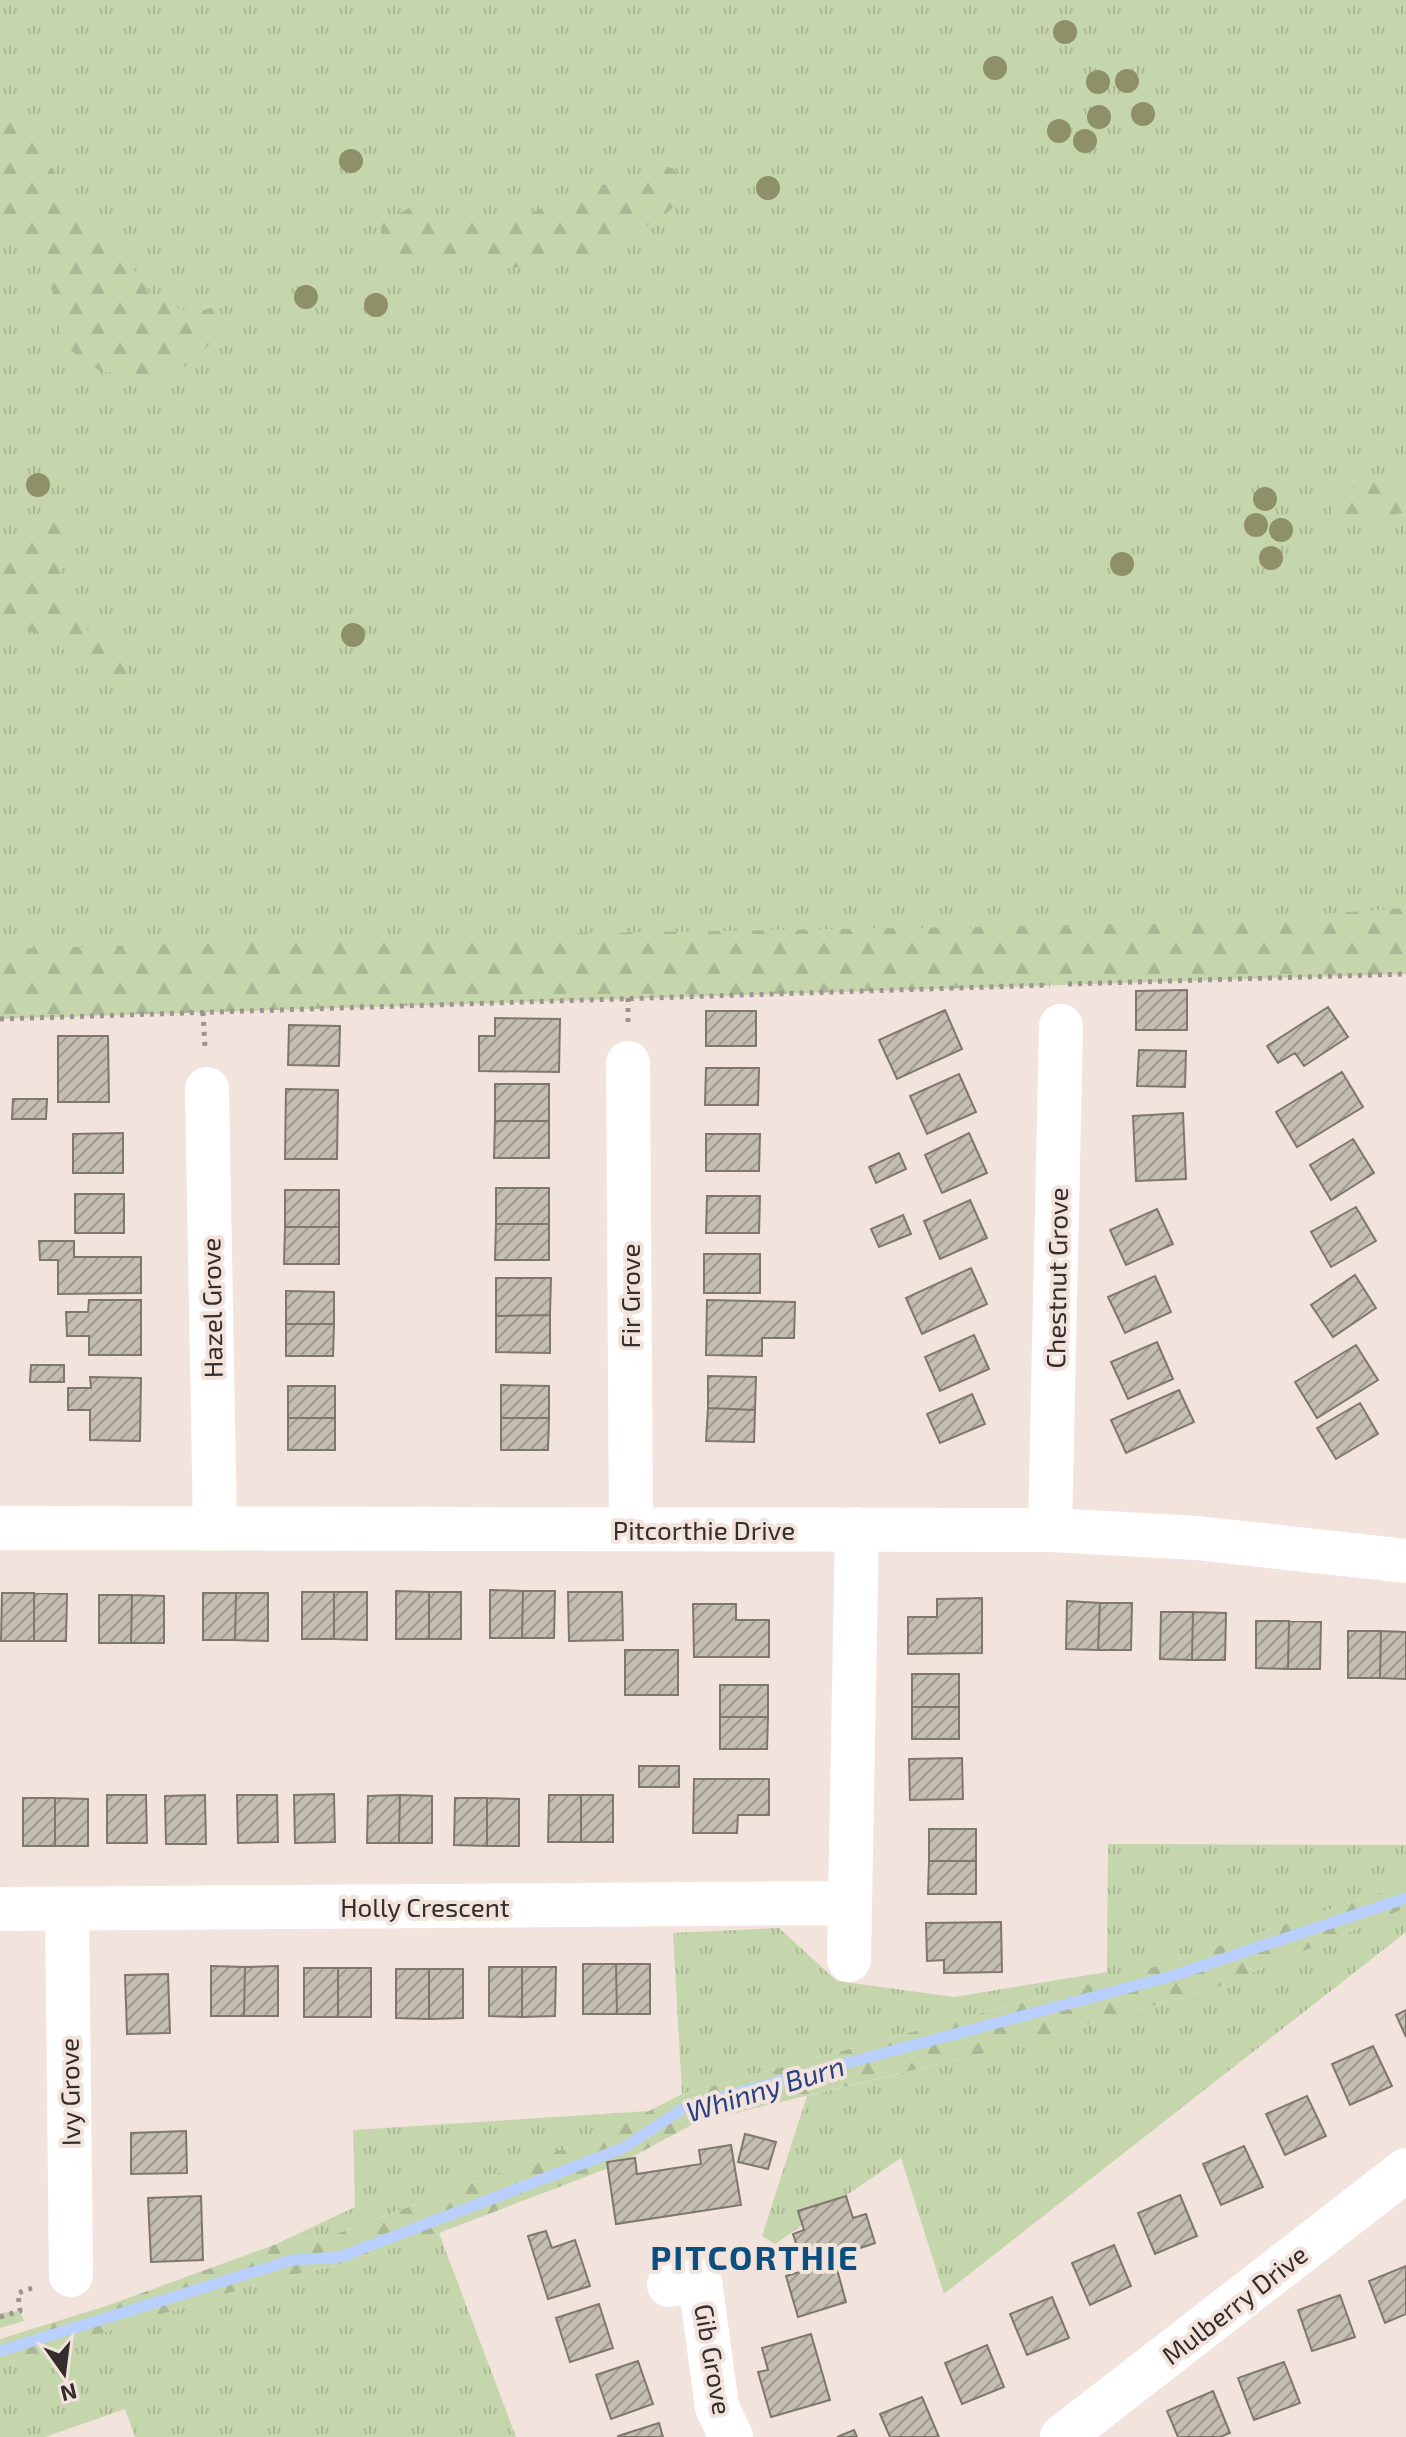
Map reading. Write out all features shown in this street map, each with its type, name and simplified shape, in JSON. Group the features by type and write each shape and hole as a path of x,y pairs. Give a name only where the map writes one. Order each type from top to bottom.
{"street":[{"name":"Chestnut Grove","path":"1050,1530 1061,1026"},
{"name":"Fir Grove","path":"628,1063 631,1528"},
{"name":"Hazel Grove","path":"207,1089 215,1527"},
{"name":"Pitcorthie Drive","path":"0,1528 1050,1530 1197,1538 1406,1561"},
{"path":"849,1960 857,1529"},
{"name":"Holly Crescent","path":"0,1909 850,1903"},
{"name":"Ivy Grove","path":"67,1909 71,2275"},
{"name":"Mulberry Drive","path":"1077,2433 1406,2170"},
{"name":"Gib Grove","path":"699,2280 717,2407 731,2437"}],"path":[{"path":"0,1019 1406,974"}],"green space":[{"path":"0,0 1406,0 1406,949 0,990"},
{"path":"0,93 43,148 61,191 126,257 152,296 195,313 213,307 223,316 223,332 184,367 151,379 100,371 70,350 60,334 58,307 41,256 30,241 0,226"},
{"path":"664,166 675,169 683,197 663,217 593,253 543,265 510,268 467,257 427,258 409,263 386,255 380,238 382,223 409,208 430,212 444,219 487,225 519,219 594,184 621,186 643,181"},
{"path":"1406,473 1406,512 1352,523 1336,521 1331,514 1334,495 1342,490"},
{"path":"57,507 68,524 60,570 79,622 98,639 126,651 127,672 117,681 98,679 78,659 40,634 0,627 0,546 17,544 28,538 40,511"},
{"path":"1406,908 1406,974 0,1019 0,949 534,934 1191,923"},
{"path":"1108,1844 1406,1845 1406,1884 1175,1961 682,2094 673,1933 779,1928 837,1981 954,1997 1107,1972"},
{"path":"1406,1884 1406,1908 1218,1987 1005,2048 697,2122 619,2164 439,2233 342,2264 270,2280 0,2365 0,2339 106,2306 274,2245 336,2234 608,2132 682,2094 1175,1961"},
{"path":"1406,1908 1406,1932 944,2294 901,2158 775,2244 762,2236 807,2096 1005,2048 1218,1987"},
{"path":"649,2111 608,2132 336,2234 274,2245 355,2207 353,2130"},
{"path":"439,2233 516,2437 135,2437 125,2409 45,2437 0,2437 0,2365 270,2280 342,2264"},
{"path":"20,2311 24,2321 0,2328 0,2313"}],"building":[{"path":"1187,990 1187,1030 1136,1030 1136,991"},
{"path":"1328,1007 1348,1037 1304,1066 1295,1053 1278,1063 1267,1046"},
{"path":"945,1010 962,1049 897,1079 879,1040"},
{"path":"706,1011 756,1011 756,1046 706,1046"},
{"path":"495,1018 560,1019 559,1072 479,1071 479,1036 495,1036"},
{"path":"289,1025 340,1026 339,1066 288,1065"},
{"path":"58,1036 108,1036 109,1102 58,1102"},
{"path":"1139,1050 1186,1051 1185,1087 1137,1086"},
{"path":"706,1068 759,1068 758,1105 705,1105"},
{"path":"1342,1072 1363,1107 1297,1147 1276,1112"},
{"path":"959,1074 976,1112 927,1134 910,1096"},
{"path":"495,1084 549,1084 549,1121 495,1121"},
{"path":"286,1089 338,1090 337,1159 285,1159"},
{"path":"13,1099 47,1099 46,1119 12,1119"},
{"path":"1183,1113 1186,1179 1136,1181 1133,1116"},
{"path":"495,1121 549,1121 549,1158 494,1158"},
{"path":"123,1133 123,1173 73,1173 73,1134"},
{"path":"969,1133 987,1173 942,1193 925,1155"},
{"path":"706,1134 760,1134 759,1171 706,1171"},
{"path":"1353,1139 1374,1173 1331,1200 1310,1165"},
{"path":"899,1153 906,1169 876,1183 869,1167"},
{"path":"496,1188 549,1188 549,1224 496,1224"},
{"path":"285,1190 339,1190 339,1227 285,1227"},
{"path":"75,1194 124,1194 124,1233 75,1233"},
{"path":"707,1196 760,1196 759,1233 706,1233"},
{"path":"970,1200 987,1238 940,1259 924,1221"},
{"path":"1356,1207 1376,1241 1331,1267 1311,1232"},
{"path":"1157,1209 1173,1244 1126,1265 1110,1230"},
{"path":"903,1215 911,1234 879,1247 871,1229"},
{"path":"496,1224 549,1224 549,1260 495,1260"},
{"path":"285,1227 339,1227 339,1264 284,1264"},
{"path":"39,1241 74,1241 74,1257 141,1257 141,1293 58,1294 58,1260 40,1260"},
{"path":"704,1254 760,1254 760,1293 704,1293"},
{"path":"971,1268 987,1304 922,1334 906,1298"},
{"path":"1355,1275 1376,1308 1333,1337 1311,1305"},
{"path":"1155,1276 1171,1312 1125,1333 1108,1297"},
{"path":"496,1278 551,1278 550,1315 496,1316"},
{"path":"286,1291 334,1292 334,1324 286,1324"},
{"path":"89,1300 141,1300 141,1355 89,1355 89,1336 67,1336 66,1312 88,1312"},
{"path":"707,1300 795,1302 794,1338 762,1338 762,1356 706,1355"},
{"path":"550,1315 550,1353 496,1352 496,1316"},
{"path":"286,1324 334,1324 333,1356 286,1356"},
{"path":"974,1335 989,1369 940,1391 925,1357"},
{"path":"1157,1342 1173,1379 1128,1399 1111,1362"},
{"path":"1356,1345 1378,1380 1317,1418 1295,1382"},
{"path":"31,1365 64,1365 64,1382 30,1382"},
{"path":"708,1376 756,1377 755,1410 708,1408"},
{"path":"90,1377 141,1378 140,1441 90,1440 90,1410 68,1410 68,1388 91,1388"},
{"path":"501,1385 549,1386 549,1418 501,1418"},
{"path":"288,1386 335,1386 335,1418 288,1418"},
{"path":"1179,1390 1194,1422 1126,1453 1111,1420"},
{"path":"972,1394 985,1424 940,1443 927,1414"},
{"path":"1360,1403 1378,1434 1336,1459 1317,1428"},
{"path":"708,1408 755,1410 754,1442 706,1441"},
{"path":"288,1418 335,1418 335,1450 288,1450"},
{"path":"501,1418 549,1418 548,1450 501,1450"},
{"path":"490,1590 523,1591 522,1638 490,1638"},
{"path":"396,1591 429,1592 429,1639 396,1639"},
{"path":"523,1591 555,1591 554,1638 522,1638"},
{"path":"302,1592 334,1592 334,1639 302,1639"},
{"path":"334,1592 367,1592 367,1640 334,1639"},
{"path":"429,1592 461,1592 461,1639 429,1639"},
{"path":"568,1592 622,1592 623,1640 569,1641"},
{"path":"2,1593 34,1593 34,1641 1,1641"},
{"path":"34,1593 67,1594 66,1641 34,1641"},
{"path":"203,1593 236,1593 235,1640 203,1640"},
{"path":"236,1593 268,1593 268,1641 235,1640"},
{"path":"99,1595 132,1595 131,1643 99,1643"},
{"path":"132,1595 164,1596 164,1643 131,1643"},
{"path":"982,1598 982,1653 908,1654 908,1617 937,1617 937,1599"},
{"path":"1067,1601 1100,1603 1098,1650 1066,1649"},
{"path":"1100,1603 1132,1603 1131,1650 1098,1650"},
{"path":"693,1604 736,1604 736,1620 769,1620 769,1657 694,1657"},
{"path":"1161,1612 1193,1612 1192,1660 1160,1659"},
{"path":"1193,1612 1226,1613 1225,1660 1192,1660"},
{"path":"1256,1621 1289,1621 1288,1669 1256,1668"},
{"path":"1289,1621 1321,1622 1320,1669 1288,1669"},
{"path":"1348,1631 1381,1631 1380,1678 1348,1678"},
{"path":"1381,1631 1406,1632 1406,1679 1380,1678"},
{"path":"625,1650 678,1650 678,1695 625,1695"},
{"path":"912,1674 959,1674 959,1707 912,1707"},
{"path":"720,1685 768,1685 768,1717 720,1717"},
{"path":"912,1707 959,1707 959,1739 912,1739"},
{"path":"720,1717 768,1717 767,1749 720,1749"},
{"path":"962,1758 963,1799 910,1800 909,1759"},
{"path":"639,1766 679,1766 679,1787 639,1787"},
{"path":"694,1779 769,1779 769,1815 738,1815 737,1833 693,1833"},
{"path":"334,1794 335,1842 295,1843 294,1795"},
{"path":"107,1795 146,1795 147,1843 107,1843"},
{"path":"205,1795 206,1844 166,1844 165,1796"},
{"path":"237,1795 277,1795 278,1842 238,1843"},
{"path":"400,1795 399,1843 367,1843 368,1796"},
{"path":"400,1795 432,1796 432,1843 399,1843"},
{"path":"549,1795 581,1795 581,1842 548,1842"},
{"path":"581,1795 613,1795 613,1842 581,1842"},
{"path":"23,1798 55,1798 55,1846 23,1846"},
{"path":"55,1798 88,1799 88,1846 55,1846"},
{"path":"455,1798 487,1798 487,1846 454,1845"},
{"path":"487,1798 519,1799 519,1846 487,1846"},
{"path":"929,1829 976,1829 976,1861 929,1861"},
{"path":"929,1861 976,1861 976,1894 928,1894"},
{"path":"1001,1922 1002,1972 944,1973 944,1960 927,1961 926,1923"},
{"path":"583,1964 616,1964 617,2014 583,2014"},
{"path":"616,1964 650,1964 650,2014 617,2014"},
{"path":"211,1966 245,1967 244,2016 211,2016"},
{"path":"278,1966 278,2016 244,2016 245,1967"},
{"path":"489,1967 522,1967 522,2017 489,2016"},
{"path":"522,1967 556,1967 555,2016 522,2017"},
{"path":"304,1968 338,1968 338,2017 304,2017"},
{"path":"338,1968 371,1968 371,2017 338,2017"},
{"path":"396,1969 429,1969 429,2019 396,2018"},
{"path":"429,1969 463,1969 463,2018 429,2019"},
{"path":"168,1974 170,2033 127,2034 125,1975"},
{"path":"1406,2010 1406,2037 1396,2015"},
{"path":"1373,2046 1392,2086 1350,2105 1332,2064"},
{"path":"1307,2096 1326,2136 1285,2155 1266,2114"},
{"path":"186,2131 187,2173 131,2174 131,2133"},
{"path":"745,2134 776,2142 768,2169 738,2162"},
{"path":"731,2145 741,2205 616,2224 607,2162 635,2158 637,2174 701,2164 699,2150"},
{"path":"1244,2146 1263,2187 1221,2205 1203,2164"},
{"path":"1180,2195 1197,2236 1155,2254 1138,2213"},
{"path":"201,2196 203,2260 151,2262 148,2198"},
{"path":"846,2196 853,2218 866,2214 875,2243 804,2267 793,2234 804,2230 798,2211"},
{"path":"546,2231 552,2248 575,2240 590,2286 548,2299 528,2236"},
{"path":"1114,2245 1131,2286 1090,2305 1072,2263"},
{"path":"835,2262 846,2302 798,2317 786,2276"},
{"path":"1406,2266 1406,2314 1385,2323 1369,2281"},
{"path":"1340,2295 1355,2337 1312,2351 1298,2310"},
{"path":"1052,2297 1069,2338 1027,2355 1010,2314"},
{"path":"599,2304 613,2348 570,2362 556,2318"},
{"path":"811,2334 830,2400 771,2417 758,2372 768,2370 762,2348"},
{"path":"987,2345 1004,2387 962,2404 945,2363"},
{"path":"638,2361 653,2404 611,2419 596,2375"},
{"path":"1284,2362 1300,2403 1254,2420 1238,2378"},
{"path":"1213,2391 1230,2433 1220,2437 1178,2437 1167,2411"},
{"path":"922,2397 939,2437 890,2437 880,2414"},
{"path":"659,2423 663,2437 618,2437 618,2436"},
{"path":"854,2430 857,2437 837,2437"}],"waterway":[{"name":"Whinny Burn","path":"0,2351 292,2260 340,2257 623,2148 687,2106 1175,1975 1406,1898"}],"district":[{"name":"PITCORTHIE","path":"755,2256"}]}
